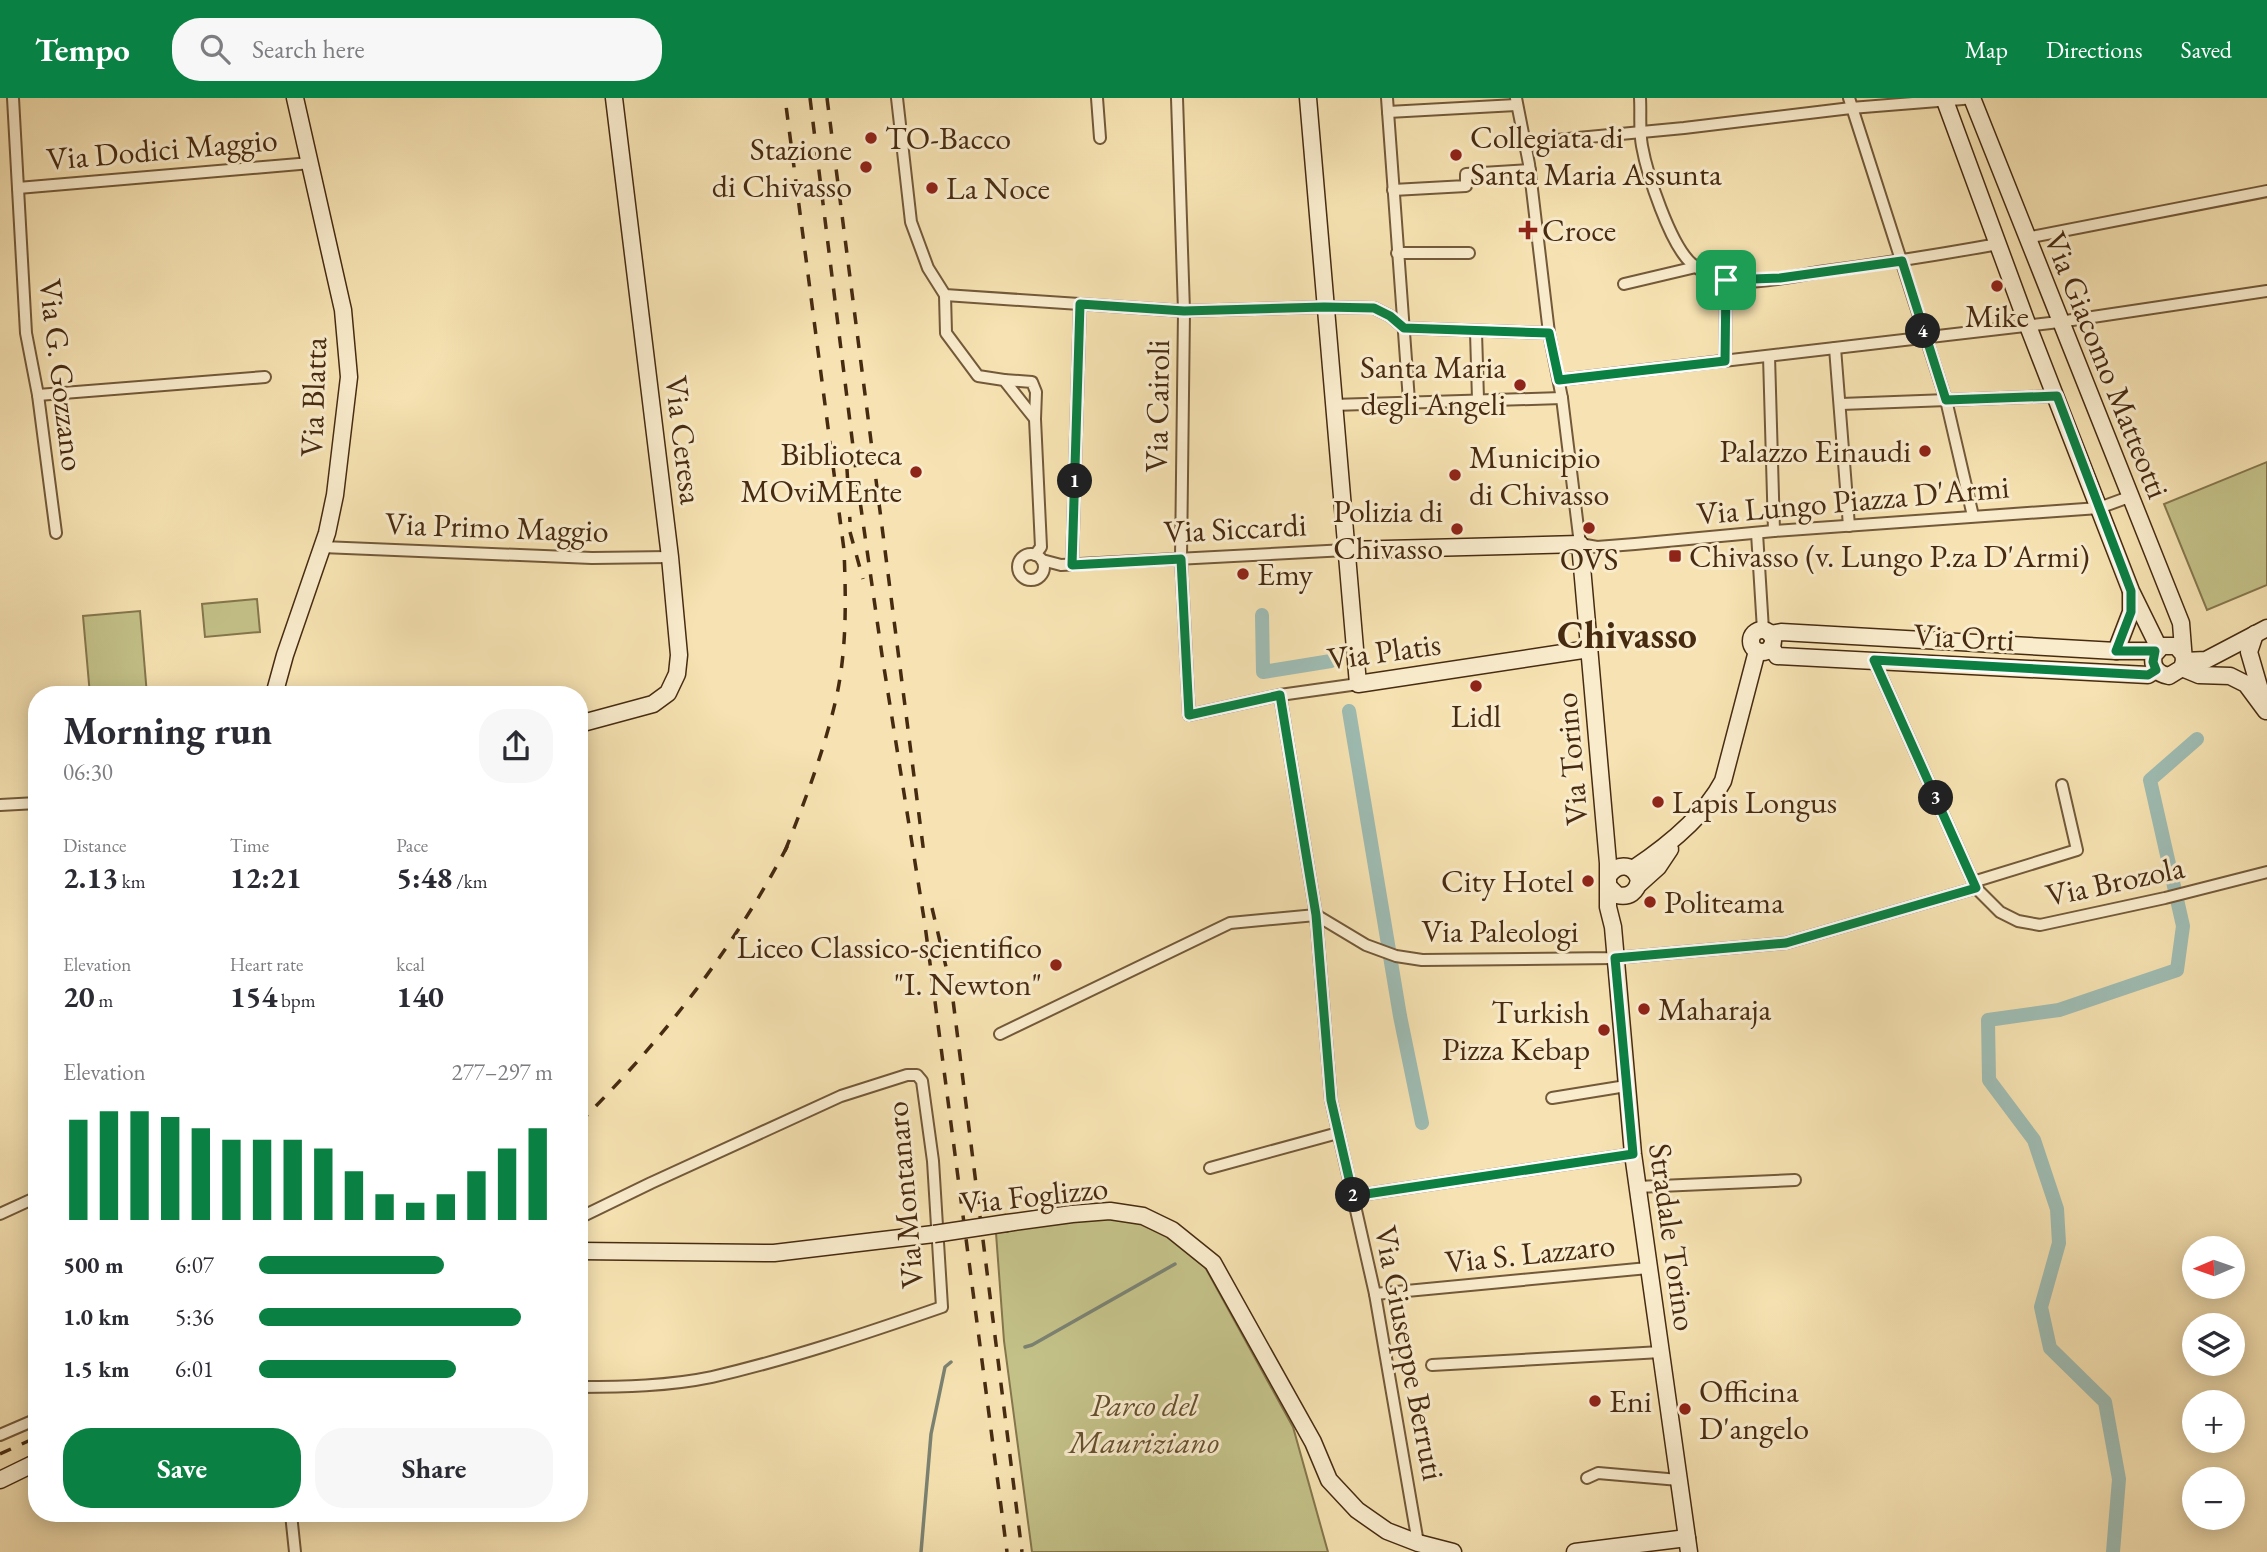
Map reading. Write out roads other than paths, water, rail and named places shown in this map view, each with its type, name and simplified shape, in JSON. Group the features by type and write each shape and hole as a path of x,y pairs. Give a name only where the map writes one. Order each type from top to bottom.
{"main road":[{"name":"Via Blatta","path":"276,686 322,547 335,495 349,377 343,310 295,98"},
{"name":"Via Ceresa","path":"588,722 653,704 668,693 677,674 678,655 670,557 614,98"},
{"path":"1308,98 1358,684"},
{"name":"Via Giacomo Matteotti","path":"1973,98 2059,322 2181,622 2182,663"},
{"name":"Via Giacomo Matteotti","path":"1944,100 2028,326 2131,591 2157,650"},
{"name":"Via Siccardi","path":"1346,550 1580,544"},
{"name":"Via Torino","path":"1580,544 1609,881"},
{"path":"2116,651 2131,612 2131,591"},
{"path":"2261,631 2249,652 2267,712"},
{"name":"Via Orti","path":"2182,663 2171,645 2157,650 2116,651 1781,632 1765,641 1777,656 2148,675 2156,670 2169,676 2182,663 2206,660 2261,631"},
{"path":"1634,883 1620,866 1609,881 1617,895 1658,867 1671,844 1717,793 1723,781 1765,641"},
{"name":"Via Platis","path":"1358,684 1589,649"},
{"path":"2156,670 2153,662 2157,650"},
{"path":"2227,650 2255,672"},
{"path":"2182,663 2199,675 2230,676 2246,684 2267,712"},
{"name":"Stradale Torino","path":"1609,881 1608,907 1613,928 1633,1154 1688,1545"},
{"name":"Stradale Torino","path":"1613,928 1634,883"},
{"name":"Via Foglizzo","path":"588,1251 774,1253 934,1234 1072,1213 1110,1211 1143,1216 1172,1230 1213,1263 1312,1442 1329,1480 1357,1510 1387,1531 1453,1552"},
{"path":"0,1480 28,1466"},
{"path":"16,1472 28,1470"},
{"path":"1575,1552 1688,1545"}],"street":[{"name":"Via G. Gozzano","path":"13,98 26,332 38,395 56,533"},
{"path":"897,98 911,222 928,268 945,295 946,333 978,376 1032,382 1036,392 1041,547 1039,558 1043,573 1031,581 1022,578 1017,570 1019,561 1026,555 1039,558"},
{"path":"1097,98 1100,138"},
{"name":"Via Cairoli","path":"1177,98 1184,311 1181,559 1189,715"},
{"path":"1387,98 1409,401"},
{"path":"1640,98 1640,132 1646,164 1668,223 1681,251 1696,267 1713,277 1726,280 1780,278 1998,244"},
{"path":"1525,144 1684,128 1850,103 1973,98"},
{"path":"1388,111 1516,102"},
{"name":"Via Torino","path":"1516,102 1530,170 1549,333 1562,398 1580,544"},
{"path":"1850,103 1946,400 1973,516"},
{"name":"Via Dodici Maggio","path":"18,188 311,163"},
{"path":"1392,190 1466,186 1466,174 1530,170"},
{"path":"2026,238 2267,191"},
{"path":"1397,253 1469,253"},
{"path":"1624,284 1696,267"},
{"path":"1725,361 1726,280"},
{"path":"1559,380 2028,326 2267,291"},
{"path":"945,295 1184,311 1374,308 1390,316 1404,328 1549,333"},
{"path":"1066,565 1080,304"},
{"path":"1476,332 1478,400"},
{"path":"1835,348 1849,526"},
{"path":"1769,356 1774,531"},
{"path":"38,395 265,377"},
{"path":"1004,380 1035,419"},
{"path":"1840,404 2057,396"},
{"path":"1333,405 1562,398"},
{"name":"Via Lungo Piazza D'Armi","path":"1580,544 1597,547 1774,531 2099,508 2129,497"},
{"path":"1757,533 1765,641"},
{"name":"Via Primo Maggio","path":"322,547 592,558 670,557"},
{"name":"Via Siccardi","path":"1043,573 1066,565 1346,550"},
{"name":"Via Siccardi","path":"1039,558 1066,565"},
{"path":"1874,660 1974,885"},
{"name":"Via Platis","path":"1189,715 1280,695 1358,684"},
{"name":"Via Giuseppe Berruti","path":"1280,695 1316,915 1331,1100 1375,1294 1418,1543"},
{"path":"1615,958 1786,943 2077,850 2062,785"},
{"path":"0,805 28,803"},
{"name":"Via Brozola","path":"1974,885 2000,912 2018,921 2040,925 2165,898 2267,872"},
{"path":"1000,1034 1230,923 1316,915"},
{"name":"Via Paleologi","path":"1316,915 1366,945 1396,956 1422,960 1615,958"},
{"name":"Via Montanaro","path":"588,1213 650,1182 841,1096 907,1075 917,1075 922,1081 933,1161 942,1307 854,1337 711,1377 631,1387 588,1387"},
{"path":"1552,1098 1626,1086"},
{"path":"1210,1168 1338,1133"},
{"path":"1353,1196 1633,1154"},
{"path":"1637,1187 1795,1180"},
{"path":"0,1214 28,1201"},
{"name":"Via S. Lazzaro","path":"1375,1294 1648,1268"},
{"path":"1432,1365 1661,1352"},
{"path":"0,1435 28,1423"},
{"path":"1587,1478 1598,1473 1679,1480"},
{"path":"292,1522 295,1552"}],"waterway":[{"path":"1262,615 1263,672 1331,661"},
{"path":"1349,711 1400,1016 1422,1123"},
{"path":"2113,1552 2119,1479 2105,1402 2050,1348 2041,1307 2059,1243 2057,1209 2034,1140 1989,1080 1988,1020 2059,1010 2177,970 2183,926 2150,780 2197,739"},
{"path":"1025,1347 1175,1264"},
{"path":"921,1552 931,1434 945,1367 951,1362"}],"railway":[{"path":"785,98 844,550 845,606 844,643 836,699 814,776 785,851"},
{"path":"810,98 858,487 925,925 1007,1552"},
{"path":"827,98 924,854"},
{"path":"847,469 850,522"},
{"path":"850,532 863,579"},
{"path":"588,1114 668,1026 721,956 768,882 789,843"},
{"path":"932,908 952,992 1022,1552"},
{"path":"0,1454 28,1441"}],"place":[{"name":"TO-Bacco","path":"871,138"},
{"name":"Collegiata di Santa Maria Assunta","path":"1456,155"},
{"name":"Stazione di Chivasso","path":"866,167"},
{"name":"La Noce","path":"932,188"},
{"name":"Croce","path":"1528,230"},
{"name":"Mike","path":"1997,286"},
{"name":"Santa Maria degli Angeli","path":"1520,385"},
{"name":"Palazzo Einaudi","path":"1925,451"},
{"name":"Biblioteca MOviMEnte","path":"916,472"},
{"name":"Municipio di Chivasso","path":"1455,475"},
{"name":"OVS","path":"1589,528"},
{"name":"Polizia di Chivasso","path":"1457,529"},
{"name":"Chivasso (v. Lungo P.za D'Armi)","path":"1675,556"},
{"name":"Emy","path":"1243,574"},
{"name":"Lidl","path":"1476,686"},
{"name":"Lapis Longus","path":"1658,802"},
{"name":"City Hotel","path":"1588,881"},
{"name":"Politeama","path":"1650,902"},
{"name":"Liceo Classico-scientifico \"I. Newton\"","path":"1056,965"},
{"name":"Maharaja","path":"1644,1009"},
{"name":"Turkish Pizza Kebap","path":"1604,1030"},
{"name":"Eni","path":"1595,1401"},
{"name":"Officina D'angelo","path":"1685,1409"}],"district":[{"name":"Chivasso","path":"1627,635"}],"park label":[{"name":"Parco del Mauriziano","path":"1144,1424"}]}
